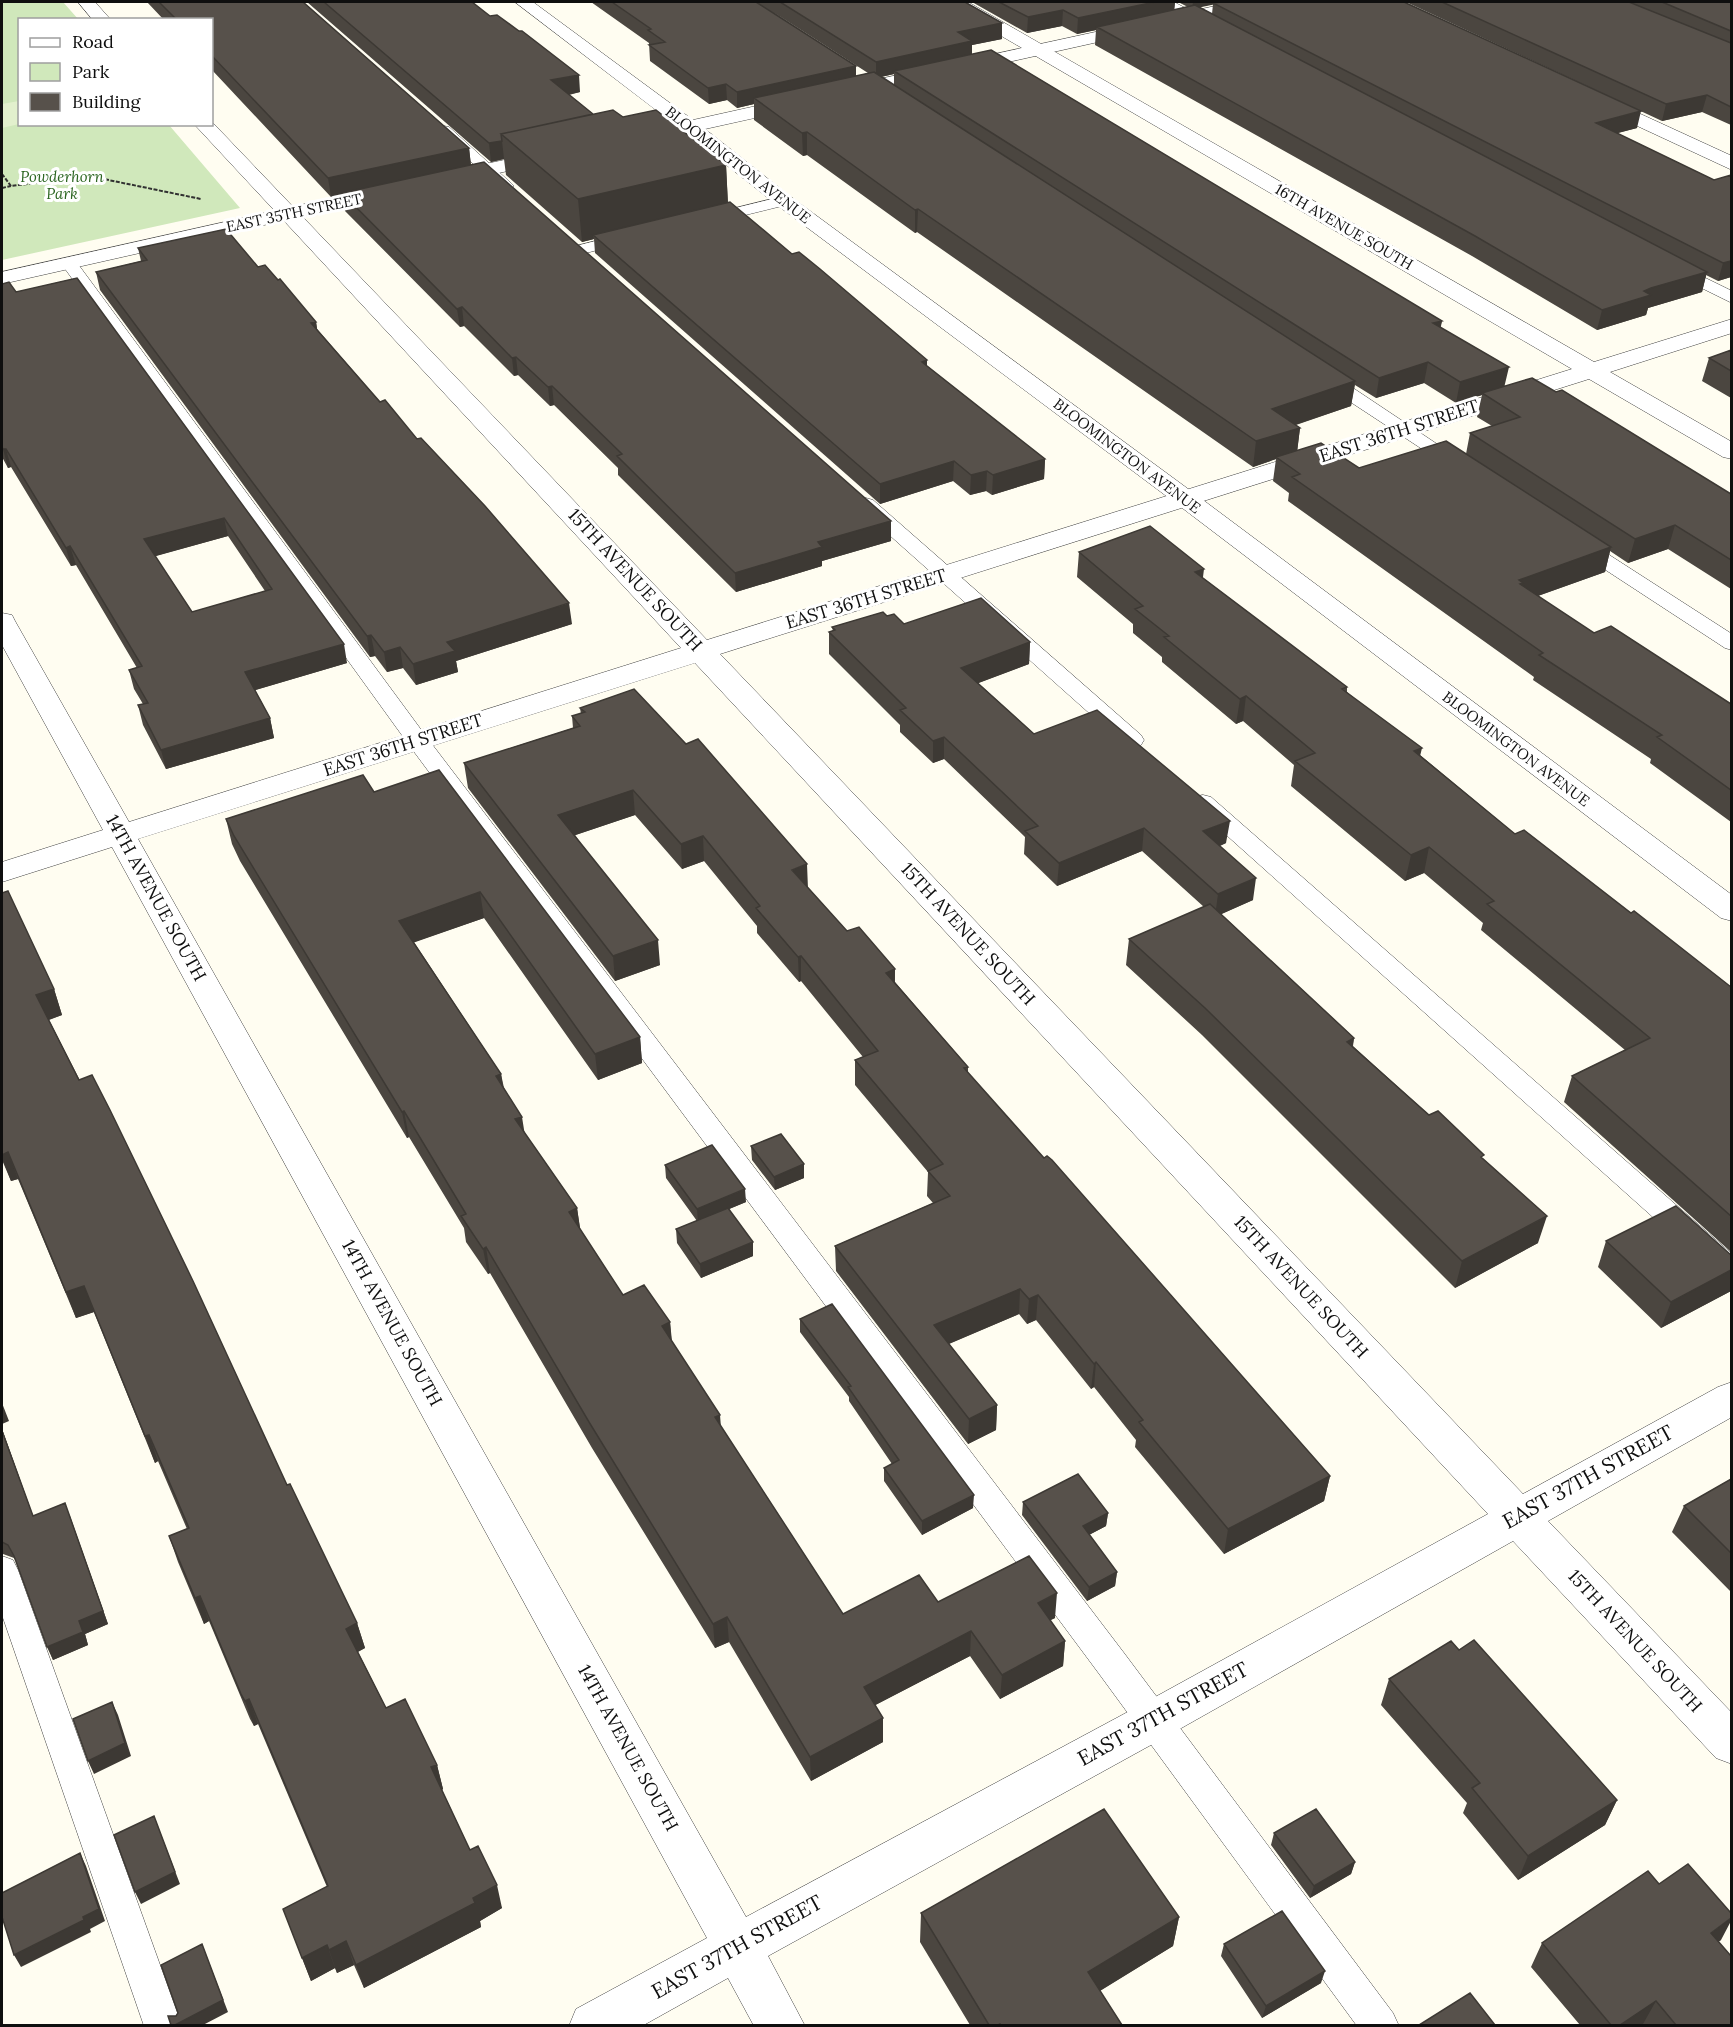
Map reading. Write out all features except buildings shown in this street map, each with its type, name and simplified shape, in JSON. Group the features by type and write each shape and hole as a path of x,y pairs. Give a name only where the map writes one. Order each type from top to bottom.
{"street":[{"path":"86,2 101,18"},
{"name":"BLOOMINGTON AVENUE","path":"523,2 690,127 784,201 1186,500 1731,912"},
{"name":"16TH AVENUE SOUTH","path":"956,2 1731,452"},
{"path":"655,134 1254,2"},
{"path":"1582,93 1731,164"},
{"name":"15TH AVENUE SOUTH","path":"205,126 702,650 1731,1744"},
{"path":"432,182 566,153"},
{"name":"EAST 35TH STREET","path":"2,278 409,187"},
{"name":"EAST 36TH STREET","path":"2,872 702,650 1186,500 1731,326"},
{"name":"14TH AVENUE SOUTH","path":"2,621 781,2025"},
{"name":"EAST 37TH STREET","path":"593,2025 1153,1721 1517,1515 1731,1398"}],"lane":[{"path":"1165,2 1220,30"},
{"path":"432,120 519,198"},
{"path":"693,223 784,201"},
{"path":"578,250 647,234"},
{"path":"561,235 595,266"},
{"path":"1658,260 1731,298"},
{"path":"69,263 417,740 1380,2025"},
{"path":"1308,367 1473,474"},
{"path":"851,491 1149,755"},
{"path":"1562,533 1731,645"},
{"path":"1185,787 1731,1271"},
{"path":"2,1570 164,2025"}],"path":[{"path":"2,174 11,186"},
{"path":"2,188 51,179 89,176 212,201"}],"green space":[{"name":"Powderhorn Park","path":"2,2 63,2 77,18 18,18 18,126 170,126 240,208 2,260"},
{"path":"18,101 18,124 2,128 2,104"}]}
